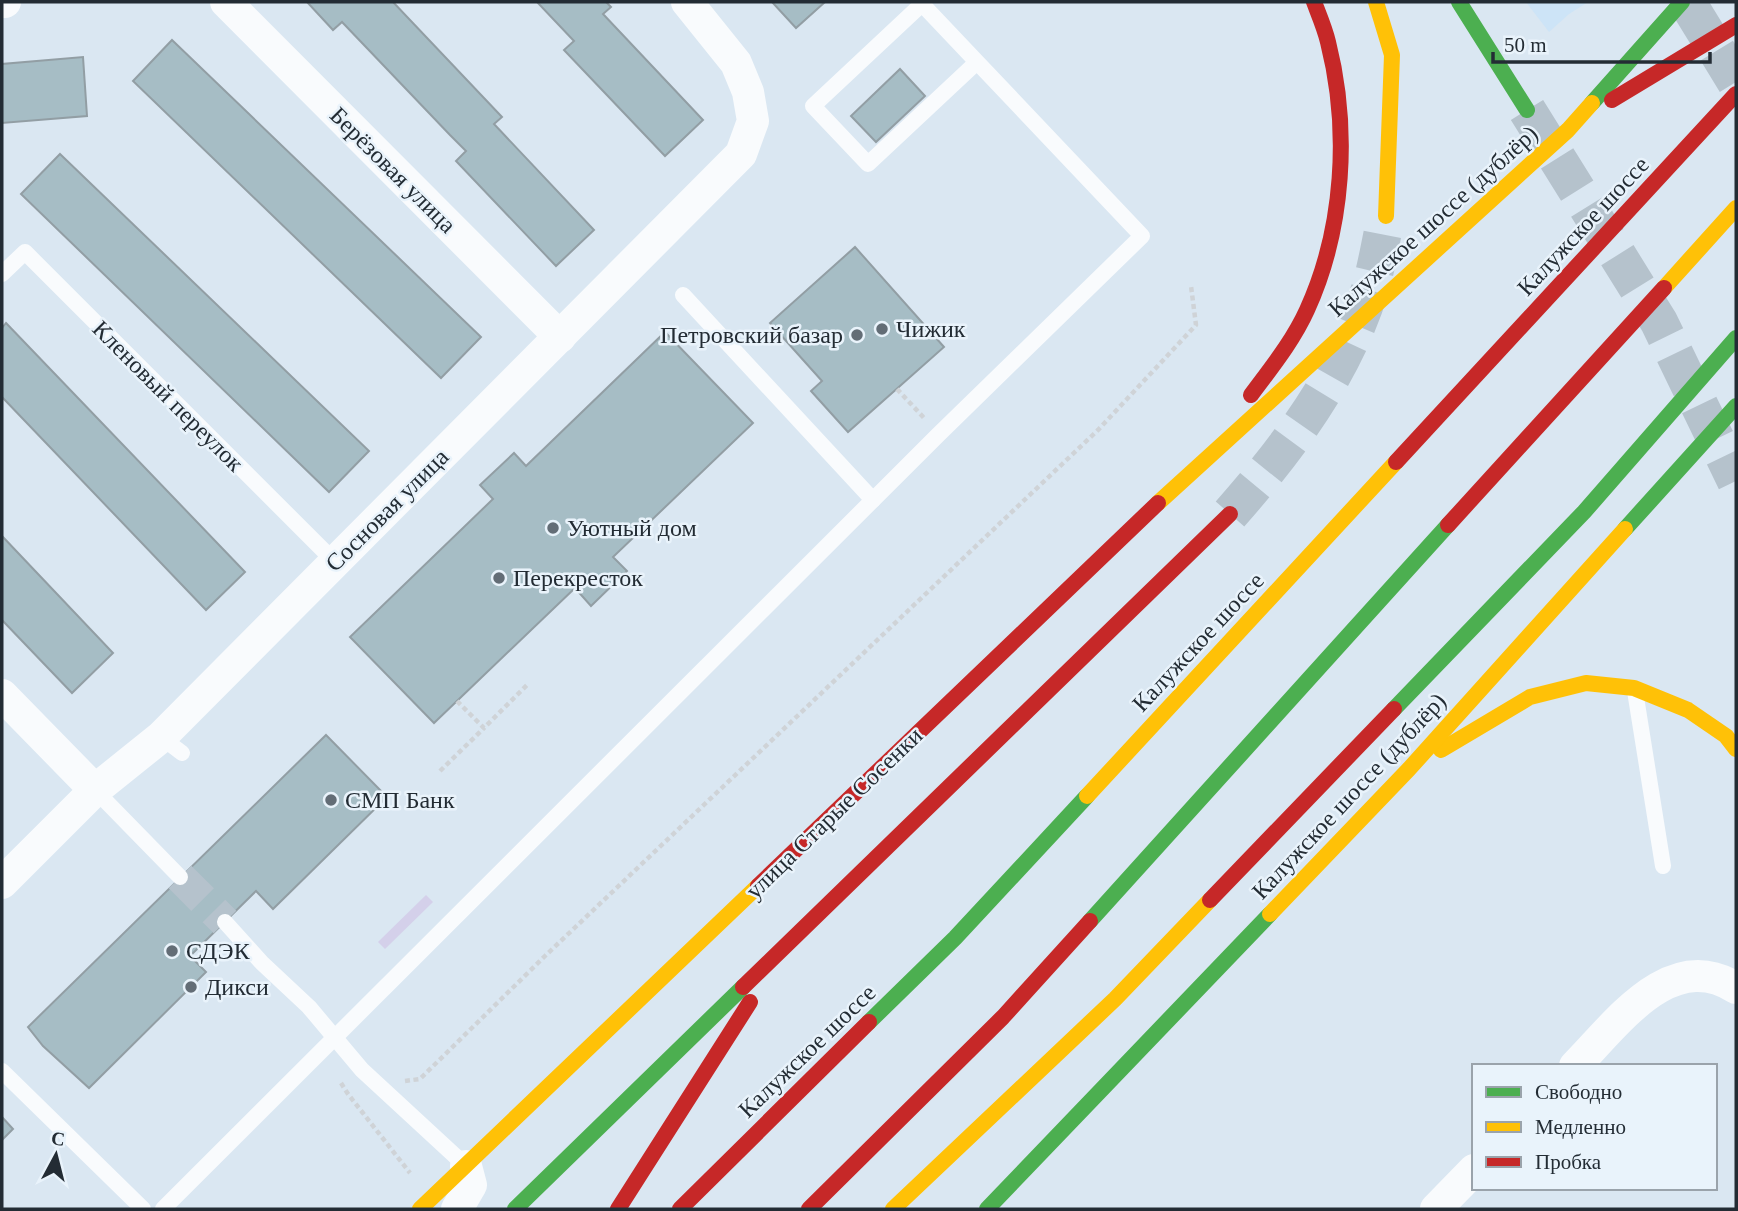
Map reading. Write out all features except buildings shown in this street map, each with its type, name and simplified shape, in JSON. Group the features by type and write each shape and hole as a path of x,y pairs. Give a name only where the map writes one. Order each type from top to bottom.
{"main road":[{"path":"1202,461 1280,355 1307,310 1326,257 1337,197 1340,128 1329,46 1314,2"},
{"path":"1376,2 1392,55 1386,216"},
{"path":"1459,2 1527,110"},
{"name":"Калужское шоссе (дублёр)","path":"1202,461 1568,130 1682,2"},
{"path":"1568,130 1660,69 1736,25"},
{"name":"Калужское шоссе","path":"680,1209 955,938 1736,94"},
{"path":"808,1209 1003,1017 1736,208"},
{"path":"893,1209 1115,999 1584,512 1736,338"},
{"name":"Калужское шоссе (дублёр)","path":"987,1209 1409,769 1736,406"},
{"name":"улица Старые Сосенки","path":"420,1209 1202,461"},
{"path":"515,1209 1230,514"},
{"path":"1409,769 1530,697 1586,683 1634,688 1688,709 1726,736 1736,749"},
{"path":"618,1209 787,944"}],"street":[{"name":"Берёзовая улица","path":"226,2 560,337"},
{"name":"Сосновая улица","path":"2,883 95,790 172,745 335,562 741,154 753,121 748,92 736,63 687,2"},
{"path":"2,695 95,790"},
{"path":"1577,1064 1643,998 1663,984 1686,976 1701,976 1736,988"},
{"path":"457,1209 471,1185 466,1166"},
{"path":"1436,1209 1472,1172"}],"lane":[{"path":"163,1209 939,434 1142,236 977,62 922,4 813,106 868,164 977,62"},
{"name":"Кленовый переулок","path":"2,274 25,252 335,562"},
{"path":"683,295 873,500"},
{"path":"1634,688 1663,866"},
{"path":"95,790 180,877"},
{"path":"225,922 262,963 309,1007 362,1070 466,1166"},
{"path":"2,1071 143,1209"}],"path":[{"path":"397,1082 420,1079 555,946 1098,430 1196,325 1191,286"},
{"path":"897,388 939,434"},
{"path":"440,771 528,684"},
{"path":"457,701 484,728"},
{"path":"335,1038 329,1061 348,1094 414,1178"}],"shaded area":[{"path":"1526,2 1588,2 1549,32"},
{"path":"426,895 433,902 385,949 378,942"}],"tunnel":[{"path":"1687,2 1736,82"},
{"path":"1527,110 1659,322 1736,481"},
{"path":"1230,514 1293,436 1312,409 1345,351 1370,289 1386,216"},
{"path":"180,877 225,922"}],"traffic: fast":[{"path":"1459,2 1527,110"},
{"path":"1592,103 1682,2"},
{"path":"1394,709 1584,512 1736,338"},
{"path":"1625,529 1736,406"},
{"path":"1090,921 1448,525"},
{"path":"869,1022 955,938 1087,796"},
{"path":"987,1209 1270,914"},
{"path":"515,1209 743,987"}],"traffic: slow":[{"path":"1376,2 1392,55 1386,216"},
{"path":"1158,503 1568,130 1592,103"},
{"path":"1664,288 1736,208"},
{"path":"1087,796 1396,462"},
{"path":"1270,914 1409,769 1625,529"},
{"path":"1441,750 1530,697 1586,683 1634,688 1688,710 1726,736 1736,749"},
{"path":"420,1209 758,886"},
{"path":"893,1209 1115,999 1210,900"}],"traffic: jam":[{"path":"1251,395 1288,343 1307,310 1329,246 1336,213 1341,144 1339,109 1328,42 1314,2"},
{"path":"1612,100 1736,25"},
{"path":"1396,462 1736,94"},
{"path":"1448,525 1664,288"},
{"path":"758,886 1158,503"},
{"path":"743,987 1230,514"},
{"path":"1210,900 1394,709"},
{"path":"809,1209 1003,1017 1090,921"},
{"path":"618,1209 750,1002"},
{"path":"680,1209 869,1022"}],"place":[{"name":"Чижик","path":"882,329"},
{"name":"Петровский базар","path":"857,335"},
{"name":"Уютный дом","path":"553,528"},
{"name":"Перекресток","path":"499,578"},
{"name":"СМП Банк","path":"331,800"},
{"name":"СДЭК","path":"172,951"},
{"name":"Дикси","path":"191,987"}]}
